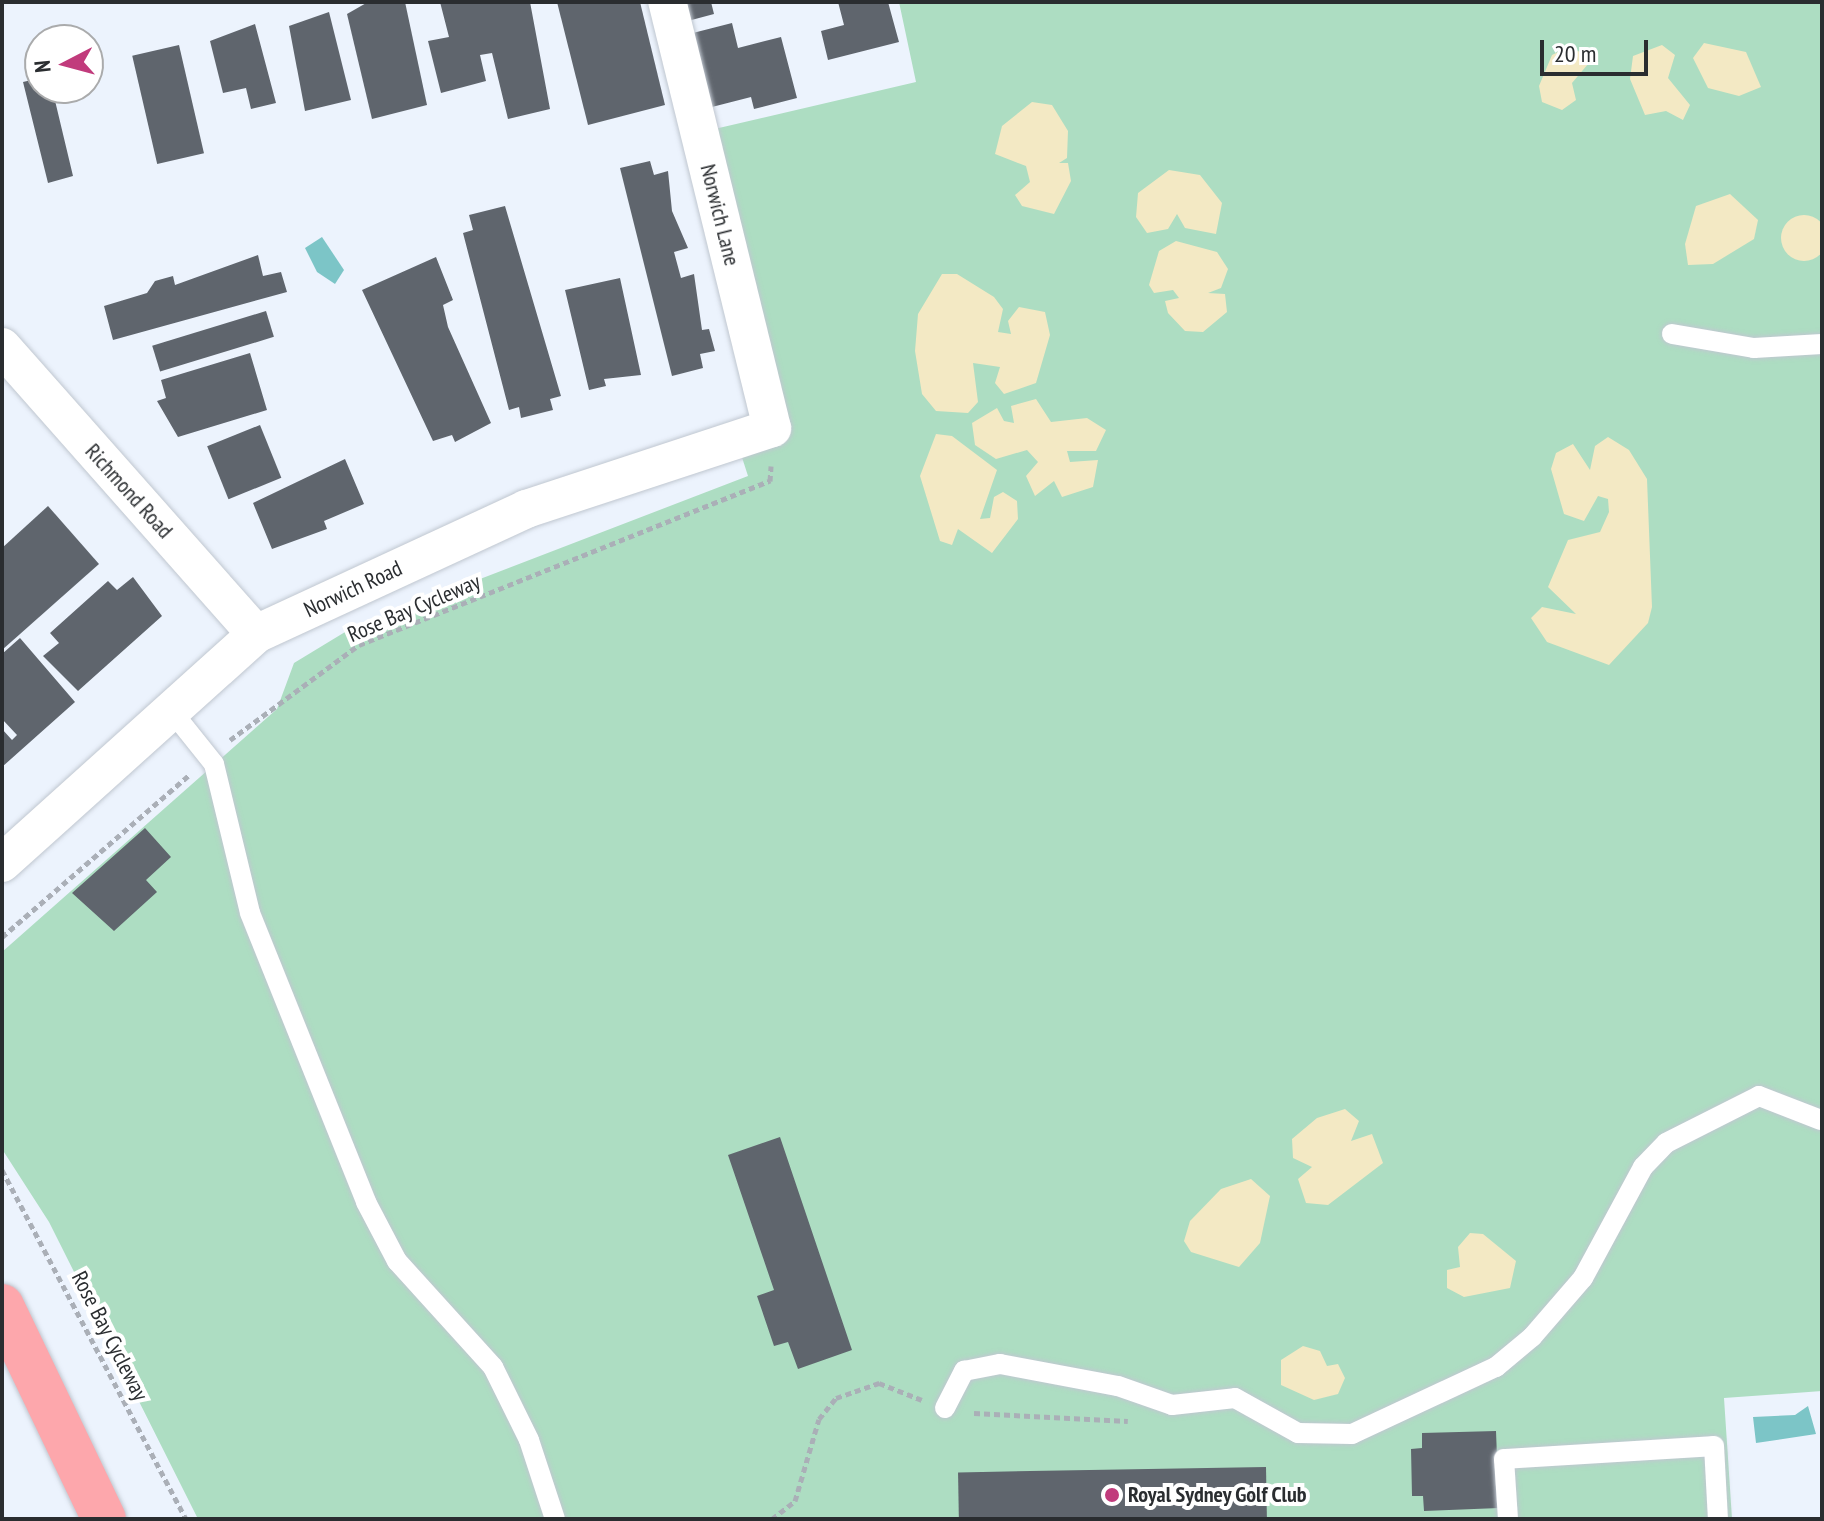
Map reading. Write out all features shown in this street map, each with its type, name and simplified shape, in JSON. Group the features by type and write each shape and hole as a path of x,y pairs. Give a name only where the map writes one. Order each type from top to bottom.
{"main road":[{"path":"2,1306 104,1519"}],"street":[{"name":"Norwich Lane","path":"667,2 772,428"},
{"name":"Richmond Road","path":"2,347 256,634"},
{"name":"Norwich Road","path":"2,863 174,714 256,634 526,509 772,428"}],"lane":[{"path":"1672,334 1754,348 1822,344"},
{"path":"174,714 209,757 250,913 366,1202 397,1261 493,1367 529,1440 555,1519"},
{"path":"945,1408 964,1371 1000,1364 1118,1386 1172,1405 1235,1398 1298,1433 1352,1434 1496,1367 1532,1337 1583,1278 1643,1167 1666,1143 1759,1096 1821,1120"},
{"path":"1508,1519 1504,1459 1714,1446 1718,1519"}],"path":[{"name":"Rose Bay Cycleway","path":"2,937 209,757 359,645 770,481 772,428"},
{"name":"Rose Bay Cycleway","path":"2,1170 186,1519"},
{"path":"772,1519 795,1501 800,1477"}],"green space":[{"name":"Royal Sydney Golf Club","path":"899,2 1822,2 1822,1391 1724,1398 1732,1519 198,1519 49,1222 2,1149 2,952 277,709 294,663 350,629 748,476 738,445 786,439 706,131 916,82"}],"sand":[{"path":"1704,43 1746,52 1761,87 1739,96 1708,88 1693,58"},
{"path":"1662,45 1675,55 1668,78 1690,105 1683,120 1666,111 1645,115 1630,79 1633,56"},
{"path":"1566,48 1585,53 1588,64 1572,83 1576,100 1562,110 1542,102 1539,86 1552,55"},
{"path":"1032,102 1052,105 1068,131 1067,158 1059,163 1068,163 1071,181 1054,214 1022,206 1015,195 1030,182 1026,166 995,154 1002,126"},
{"path":"1169,170 1200,175 1222,203 1216,234 1185,228 1177,214 1168,229 1147,233 1136,217 1138,193"},
{"path":"1730,194 1758,220 1754,239 1713,264 1688,265 1685,244 1696,206"},
{"path":"1804,215 1813,216 1820,222 1826,229 1826,247 1820,254 1813,260 1804,261 1795,260 1788,254 1782,247 1781,238 1782,229 1788,222 1795,216"},
{"path":"1176,241 1217,252 1228,269 1221,288 1208,293 1225,294 1227,312 1203,332 1185,331 1168,313 1165,301 1179,298 1173,290 1154,293 1149,285 1159,251"},
{"path":"942,274 957,274 994,297 1003,309 998,332 1011,334 1008,321 1019,307 1045,312 1050,335 1036,383 1004,394 995,383 1000,367 973,363 978,402 968,413 936,411 922,394 915,351 918,314"},
{"path":"1036,399 1051,422 1087,418 1106,430 1096,451 1067,451 1070,462 1098,460 1093,487 1062,497 1054,481 1035,496 1026,476 1038,462 1027,450 996,459 975,445 972,423 997,408 1004,421 1014,423 1011,406"},
{"path":"936,434 952,436 997,470 980,519 990,518 994,497 1003,492 1017,501 1018,519 992,553 958,529 952,545 940,541 920,476"},
{"path":"1608,437 1629,450 1647,479 1652,607 1648,623 1609,665 1547,642 1531,618 1542,607 1576,614 1548,587 1568,540 1600,532 1609,512 1608,499 1598,496 1584,521 1564,514 1551,469 1556,453 1573,444 1590,470 1595,446"},
{"path":"1345,1109 1359,1121 1351,1141 1372,1134 1383,1163 1328,1205 1306,1203 1298,1179 1312,1167 1293,1158 1292,1139 1317,1118"},
{"path":"1251,1179 1270,1196 1260,1243 1239,1267 1191,1252 1184,1241 1190,1221 1221,1189"},
{"path":"1470,1233 1483,1234 1516,1261 1510,1288 1464,1297 1447,1288 1447,1270 1460,1267 1458,1247"},
{"path":"1303,1346 1320,1351 1327,1366 1338,1364 1345,1378 1338,1394 1314,1400 1281,1385 1281,1360"}],"water":[{"path":"322,237 344,270 335,284 317,272 305,248"},
{"path":"1808,1406 1816,1434 1756,1443 1753,1417 1795,1415"}],"building":[{"path":"368,2 405,2 427,105 372,119 347,14"},
{"path":"440,2 530,2 550,109 508,119 492,53 480,55 486,81 441,93 428,41 449,37"},
{"path":"557,2 640,2 665,105 588,125"},
{"path":"678,2 711,2 714,14 684,22"},
{"path":"838,2 888,2 899,42 828,60 821,31 844,25"},
{"path":"329,12 351,100 305,111 289,26"},
{"path":"732,23 738,48 781,37 797,98 754,109 751,97 708,108 689,34"},
{"path":"255,24 276,103 251,109 246,88 223,93 210,41"},
{"path":"179,45 204,153 157,164 132,56"},
{"path":"28,104 56,104 73,176 48,183"},
{"path":"650,161 654,175 668,171 672,211 688,248 674,252 681,278 694,274 702,330 709,329 715,351 700,354 703,368 672,376 620,168"},
{"path":"505,206 561,396 550,399 553,410 521,418 519,407 509,410 463,233 473,230 469,215"},
{"path":"258,255 263,276 281,272 287,292 113,340 104,306 147,293 155,281 173,276 175,285"},
{"path":"436,257 453,300 443,305 448,327 491,423 455,442 452,435 433,441 362,290"},
{"path":"620,278 641,375 604,379 606,386 589,390 565,290"},
{"path":"266,311 274,337 160,372 152,346"},
{"path":"250,353 267,410 178,437 157,401 166,398 161,380"},
{"path":"260,425 281,478 229,499 207,446"},
{"path":"345,459 364,504 324,521 327,529 272,549 253,503"},
{"path":"48,506 99,564 2,650 2,548"},
{"path":"133,577 162,616 78,691 43,656 59,643 50,633 108,581 117,590"},
{"path":"20,638 75,702 2,767 2,729 12,740 17,735 2,719 2,654"},
{"path":"145,828 171,857 146,880 157,892 114,931 72,893"},
{"path":"780,1137 852,1350 798,1369 788,1342 774,1346 757,1296 774,1290 728,1155"},
{"path":"1496,1431 1499,1508 1424,1511 1423,1496 1412,1496 1411,1449 1422,1448 1422,1433"},
{"name":"Royal Sydney Golf Club","path":"1266,1467 1267,1519 959,1519 958,1472"}],"place":[{"name":"Royal Sydney Golf Club","path":"1112,1495"}]}
